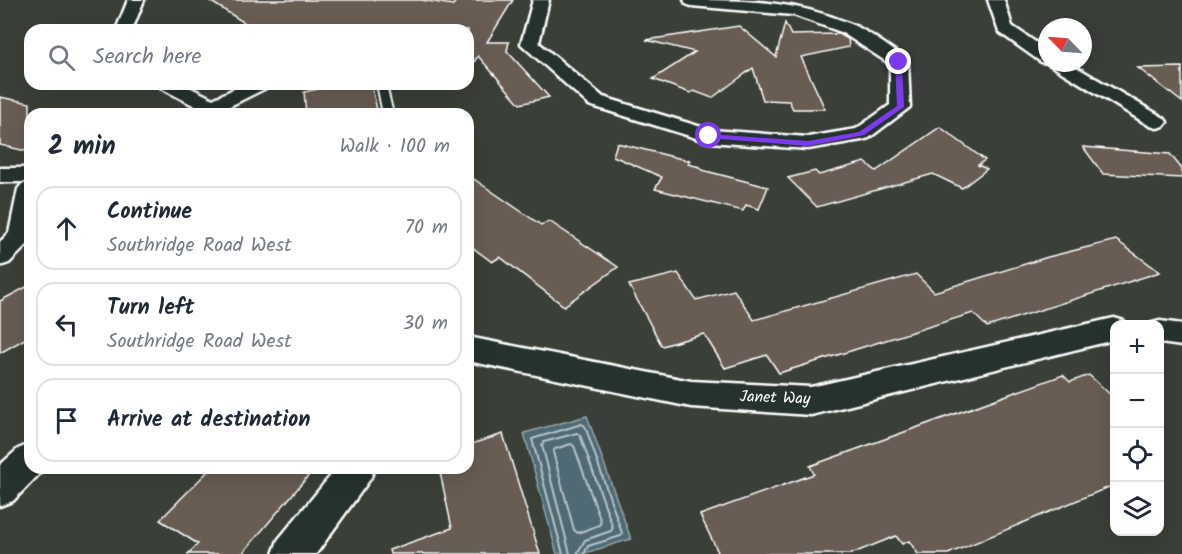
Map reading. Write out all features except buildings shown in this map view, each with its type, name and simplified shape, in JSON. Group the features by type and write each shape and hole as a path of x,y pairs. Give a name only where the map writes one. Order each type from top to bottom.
{"street":[{"path":"126,24 136,0"},
{"path":"542,0 530,45 596,101 709,136 808,143 862,134 900,107 899,62 847,28 795,10 691,1"},
{"path":"996,0 1005,28 1038,52"},
{"path":"1071,72 1157,122"},
{"path":"177,90 204,108"},
{"path":"217,108 248,90"},
{"path":"0,175 24,175"},
{"path":"0,257 21,236 24,220"},
{"name":"Janet Way","path":"474,351 691,394 811,401 1110,330"},
{"path":"1164,333 1182,335"},
{"path":"0,489 24,466"},
{"path":"292,554 353,474"}],"lane":[{"path":"382,90 387,108"}],"water":[{"path":"587,416 631,539 582,554 557,554 524,433"}],"route":[{"path":"709,136 808,143 862,134 900,107 899,62"}]}
